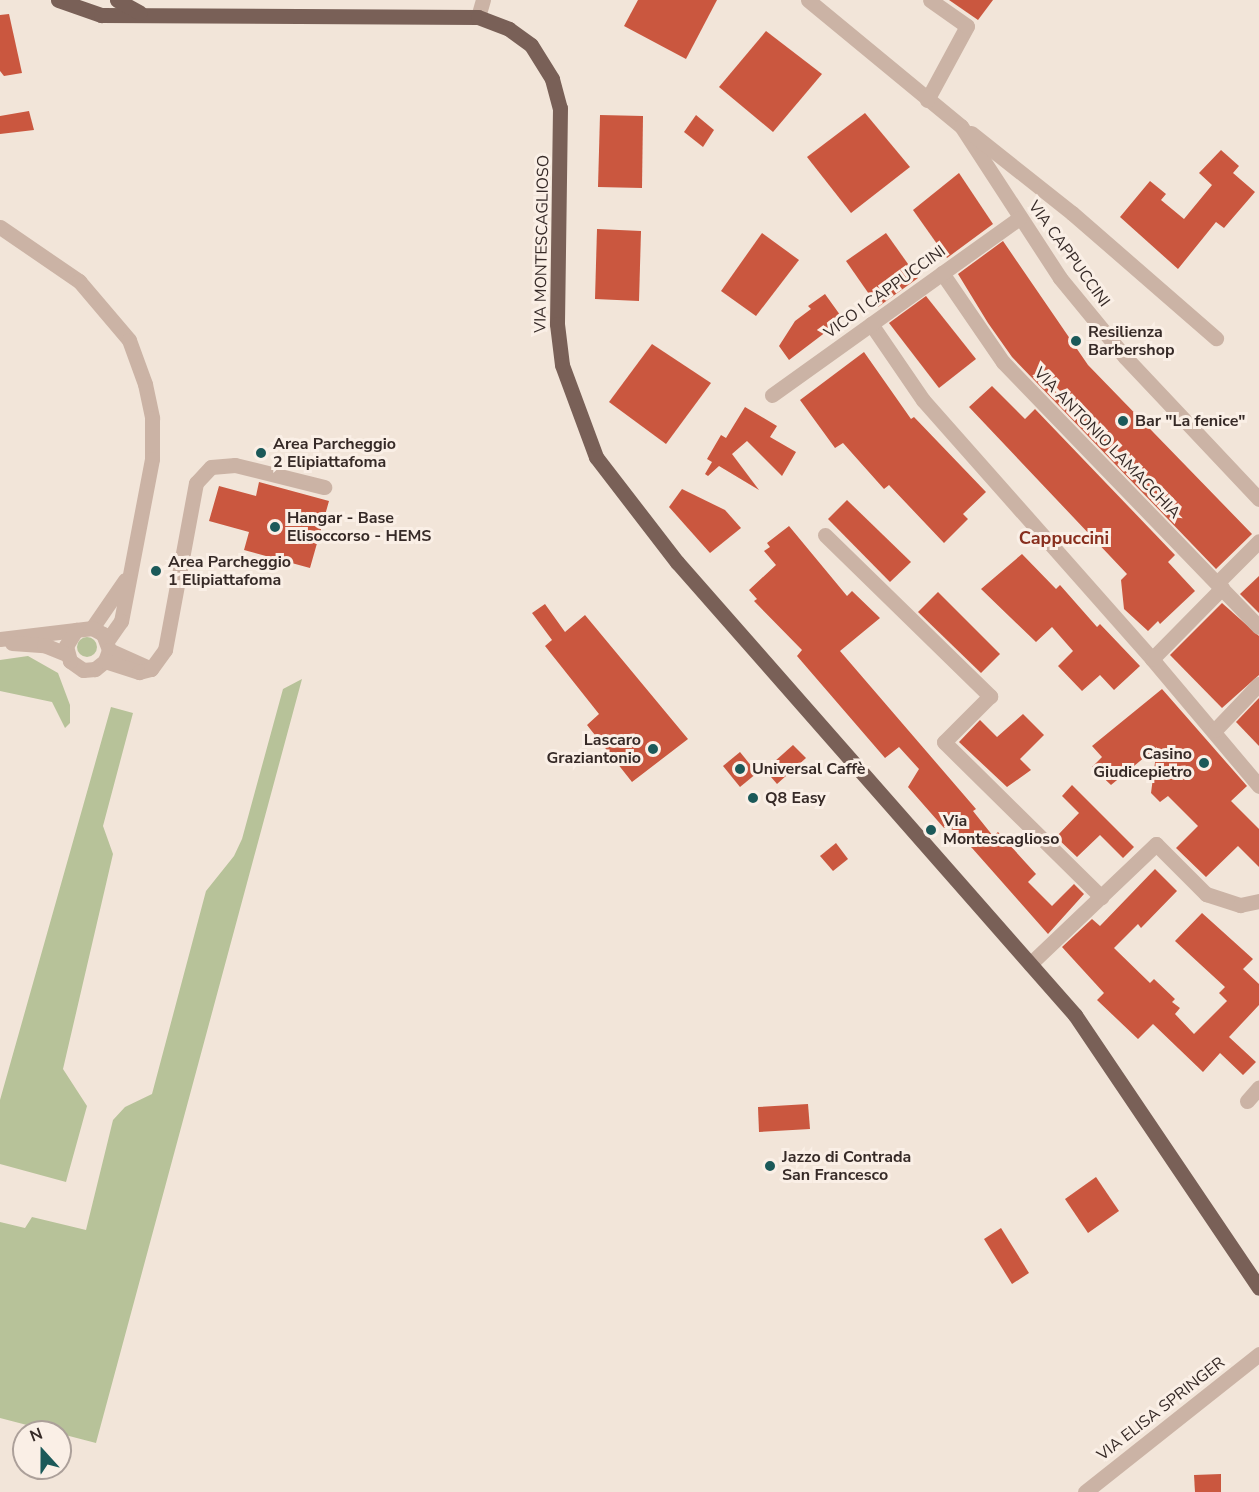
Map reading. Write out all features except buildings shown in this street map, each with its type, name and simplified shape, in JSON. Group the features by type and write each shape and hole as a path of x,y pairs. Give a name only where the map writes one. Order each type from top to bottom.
{"main road":[{"name":"VIA MONTESCAGLIOSO","path":"58,0 101,15 478,17 509,29 531,45 552,78 560,108 557,324 562,365 596,457 677,562 1075,1015 1259,1288"},
{"name":"VIA MONTESCAGLIOSO","path":"117,0 146,16"}],"street":[{"path":"478,17 483,0"},
{"name":"VIA CAPPUCCINI","path":"808,0 927,100 1072,213 1216,338"},
{"path":"927,100 967,26 930,0"},
{"name":"VIA CAPPUCCINI","path":"961,126 1060,278 1125,357 1259,499"},
{"name":"VICO I CAPPUCCINI","path":"772,395 1019,218"},
{"path":"0,227 79,281 129,340 146,384 152,418 152,459 121,621 95,669 83,670 75,667 66,654 44,645 0,640"},
{"name":"VIA ANTONIO LAMACCHIA","path":"942,273 1003,362 1259,627"},
{"path":"871,324 922,400 1215,730 1259,786"},
{"path":"92,628 107,650 140,672 151,669 165,650 195,483 211,467 235,465 324,487"},
{"path":"825,535 990,696 944,741 1101,897"},
{"path":"1152,659 1259,541"},
{"path":"0,640 92,628 130,573"},
{"path":"66,654 68,639 76,630"},
{"path":"1215,730 1259,684"},
{"path":"1030,964 1155,844 1206,894 1240,905 1259,902"},
{"path":"1247,1101 1259,1088"},
{"name":"VIA ELISA SPRINGER","path":"1085,1492 1259,1354"}],"green space":[{"path":"87,637 94,640 97,647 94,654 87,657 80,654 77,647 80,640"},
{"path":"28,656 58,673 70,705 70,723 65,728 52,702 0,691 0,660"},
{"path":"302,679 96,1443 72,1437 72,1420 12,1421 0,1418 0,1222 25,1228 32,1217 86,1230 113,1120 125,1107 152,1094 206,891 234,856 242,839 283,689"},
{"path":"111,707 133,713 103,826 113,854 63,1069 87,1106 66,1182 0,1164 0,1100"}],"place":[{"name":"Resilienza Barbershop","path":"1076,341"},
{"name":"Bar \"La fenice\"","path":"1123,421"},
{"name":"Area Parcheggio 2 Elipiattafoma","path":"261,453"},
{"name":"Hangar - Base Elisoccorso - HEMS","path":"275,527"},
{"name":"Area Parcheggio 1 Elipiattafoma","path":"156,571"},
{"name":"Lascaro Graziantonio","path":"653,749"},
{"name":"Casino Giudicepietro","path":"1204,763"},
{"name":"Universal Caffè","path":"740,769"},
{"name":"Q8 Easy","path":"753,798"},
{"name":"Via Montescaglioso","path":"931,830"},
{"name":"Jazzo di Contrada San Francesco","path":"770,1166"}],"district":[{"name":"Cappuccini","path":"1064,538"}]}
